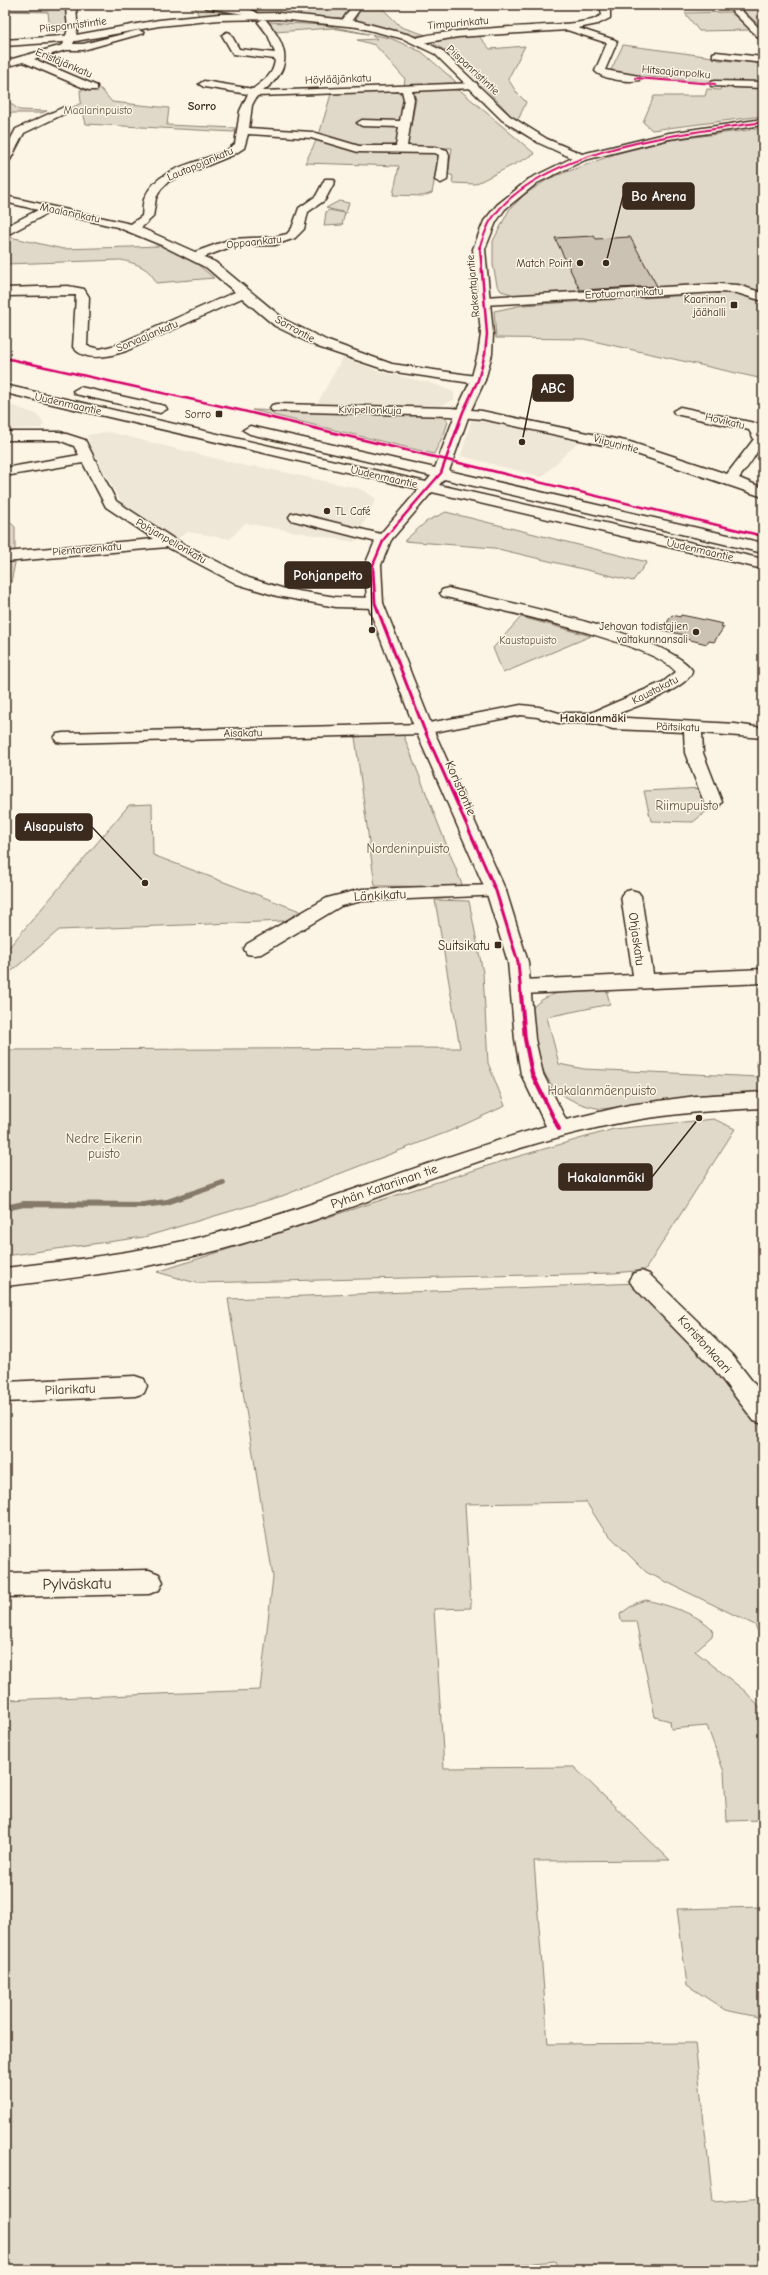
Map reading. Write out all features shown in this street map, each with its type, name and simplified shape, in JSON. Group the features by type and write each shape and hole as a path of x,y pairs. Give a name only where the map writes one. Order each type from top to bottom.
{"street":[{"path":"207,5 252,13 255,16"},
{"path":"346,22 360,5"},
{"name":"Timpurinkatu","path":"416,41 440,36 566,27 604,20 607,16 605,5"},
{"path":"731,5 763,37"},
{"path":"68,43 73,21 71,8"},
{"name":"Piispanristintie","path":"5,43 68,43 182,20 255,16 346,22 416,41 442,56 506,118 526,132 581,158"},
{"path":"254,93 274,77 278,71 280,57 276,39 263,22"},
{"path":"566,27 611,41 612,44 600,71 606,74 635,78"},
{"path":"5,64 25,59 68,43 83,47 139,33"},
{"path":"227,35 236,52 280,57"},
{"path":"716,56 763,60"},
{"name":"Eristäjänkatu","path":"25,59 93,88"},
{"name":"Höylääjänkatu","path":"204,84 254,93 406,89 473,85"},
{"path":"715,84 763,85"},
{"path":"401,149 410,99 406,89"},
{"name":"Lautapojankatu","path":"134,228 147,217 150,198 161,181 236,149 240,144 247,105 254,93"},
{"path":"6,156 20,131 64,110"},
{"name":"Rakentajantie","path":"435,480 478,380 486,348 484,301 479,249 490,221 501,207 533,181 581,158 670,136 763,122"},
{"path":"362,123 405,124"},
{"path":"243,131 312,135 353,148 435,150 443,152 444,155 441,180"},
{"name":"Oppaankatu","path":"196,256 231,243 275,241 291,236 298,229 303,210 321,198 329,181"},
{"name":"Maalarinkatu","path":"5,199 134,228"},
{"path":"5,232 49,208"},
{"name":"Sorrontie","path":"134,228 196,256 219,271 280,323 323,344 390,367 428,374 478,380"},
{"name":"Erotuomarinkatu","path":"484,301 718,288 738,289 763,297"},
{"name":"Sorvaajankatu","path":"5,292 68,290 80,292 83,297 80,346 91,352 102,352 121,348 245,292"},
{"name":"Uudenmaantie","path":"65,388 175,413"},
{"name":"Uudenmaantie","path":"5,389 763,548"},
{"name":"Kivipellonkuja","path":"277,408 463,412"},
{"name":"Hovikatu","path":"680,411 754,427 761,438 730,480"},
{"name":"Viipurintie","path":"463,412 532,424 625,445 730,480 763,493"},
{"name":"Uudenmaantie","path":"240,428 435,480 763,564"},
{"name":"Pohjanpellonkatu","path":"5,436 45,435 67,437 80,443 105,495 111,504 169,542 226,572 264,588 336,602 375,603"},
{"path":"5,472 88,458"},
{"name":"Koristontie","path":"435,480 384,539 373,565 375,603 424,729 496,891 518,962 522,987 525,1039 532,1074 559,1130"},
{"path":"296,517 384,539"},
{"name":"Pientareenkatu","path":"5,557 169,542"},
{"name":"Kaustakatu","path":"424,729 521,710 539,712 558,718 593,718 676,682 684,674 682,666 669,658 626,640 574,625 448,593"},
{"name":"Päitsikatu","path":"593,718 613,724 735,729 763,733"},
{"path":"693,727 694,753 713,802"},
{"name":"Aisakatu","path":"63,738 424,729"},
{"name":"Länkikatu","path":"254,949 334,902 347,897 362,895 496,891"},
{"name":"Ohjaskatu","path":"631,896 644,982"},
{"path":"522,987 763,976"},
{"name":"Pyhän Katariinan tie","path":"5,1277 70,1269 173,1253 244,1234 489,1150 559,1130 625,1114 706,1104 763,1100"},
{"name":"Koristonkaari","path":"641,1280 723,1362 763,1414"},
{"name":"Pilarikatu","path":"5,1392 135,1386"},
{"name":"Pylväskatu","path":"5,1586 149,1582"}],"shaded area":[{"path":"343,357 381,372 431,383 454,392 454,400 438,407 317,404"},
{"path":"5,403 36,414 44,423 41,428 5,429"},
{"path":"472,418 503,422 579,441 542,477 461,456"},
{"path":"109,432 250,467 255,466 357,488 376,499 354,542 245,523 230,539 188,532 177,539 121,502 92,450 87,435"}],"green space":[{"path":"5,5 68,5 69,30 50,31 48,12 5,11"},
{"path":"194,5 353,5 345,18 338,18 256,13 199,16"},
{"path":"737,5 763,5 763,23 757,23"},
{"path":"380,6 401,27 426,35 412,36 356,21 359,7"},
{"path":"730,12 751,30 699,31 685,13"},
{"path":"267,22 324,25 390,38 422,52 455,81 456,85 404,86 405,79 375,45 357,40 377,39 373,35 332,28 275,32"},
{"path":"478,35 490,49 525,46 508,79 517,93 526,102 519,118 514,119 459,59 434,44 438,40 448,36"},
{"path":"623,45 713,57 719,60 763,63 763,83 704,82 614,74 610,72"},
{"path":"721,87 763,87 763,116 652,130 643,122 654,96 705,96 707,89 720,90"},
{"name":"Maalarinpuisto","path":"101,89 112,102 169,108 167,125 236,128 234,132 86,124 83,112 71,108 81,103 80,90"},
{"path":"451,89 461,91 535,154 475,184 452,183 453,176 448,174 452,148 414,147 407,144 416,100 414,90"},
{"path":"392,91 402,94 405,101 401,120 395,122 361,120 360,126 394,126 399,128 396,146 386,148 367,148 347,144 319,135 331,94"},
{"path":"5,99 19,110 47,111 41,113 5,113"},
{"path":"763,128 763,379 584,339 496,338 494,311 523,305 692,295 688,285 515,295 501,291 497,285 493,265 493,241 509,210 525,194 550,178 618,153 671,140"},
{"path":"317,139 352,150 432,152 439,155 432,193 423,196 393,195 399,166 305,163"},
{"path":"339,201 349,203 346,213 326,208"},
{"path":"329,210 345,213 342,225 324,226 326,212"},
{"path":"10,237 63,249 162,246 197,264 214,278 156,283 154,278 142,267 121,260 5,264 5,238"},
{"path":"252,410 435,415 446,418 448,422 434,454"},
{"path":"446,512 647,562 633,581 494,548 404,541 427,521"},
{"path":"5,517 15,527 15,563 5,612"},
{"name":"Kaustapuisto","path":"521,617 591,636 503,673 493,648"},
{"name":"Nordeninpuisto","path":"403,734 463,887 375,886 355,737"},
{"name":"Riimupuisto","path":"703,788 707,811 693,822 651,821 644,791"},
{"path":"152,804 153,855 300,911 285,921 59,930 5,977 5,952 129,805"},
{"name":"Nedre Eikerin puisto","path":"435,900 469,901 483,973 488,1063 505,1106 450,1131 282,1196 144,1237 5,1256 5,1050 460,1048"},
{"name":"Hakalanmäenpuisto","path":"606,989 610,1004 547,1017 559,1064 584,1069 760,1077 756,1061 763,1061 763,1092 714,1094 602,1109 581,1104 566,1097 554,1088 540,1063 530,1011 537,1003 555,994"},
{"path":"714,1119 735,1129 645,1270 614,1273 196,1283 157,1272 509,1159 614,1129"},
{"path":"639,1283 708,1354 763,1426 763,1643 755,1625 646,1572 604,1530 586,1502 465,1504 471,1608 434,1609 444,1768 574,1767 670,1860 534,1861 548,2044 695,2043 713,2202 763,2198 763,2270 558,2270 555,2261 468,2270 5,2270 5,1700 260,1690 273,1577 228,1299"},
{"path":"646,1600 673,1607 700,1619 707,1624 713,1630 712,1636 695,1651 746,1692 763,1712 763,1820 727,1821 724,1772 707,1726 671,1729 670,1721 655,1717 636,1621 621,1621 620,1614 636,1603"},
{"path":"763,1907 763,2018 725,2010 687,1985 677,1909"}],"building":[{"path":"594,236 596,239 630,237 657,286 580,290 555,238"},
{"name":"Jehovan todistajien valtakunnansali","path":"672,615 680,617 681,615 723,624 721,626 724,627 714,642 709,641 707,644 682,638 684,635 662,630"}],"waterway":[{"path":"5,1208 24,1204 143,1205 167,1202 223,1183"}],"cycle path":[{"name":"Hitsaajanpolku","path":"635,78 715,84"},
{"path":"559,1129 532,1074 525,1039 518,962 496,891 424,729 375,603 373,565 384,539 441,473 463,412 478,380 485,354 487,334 479,249 490,221 501,207 533,181 581,158 669,136 763,122"},
{"path":"5,358 239,410 763,536"}],"place":[{"name":"Match Point","path":"580,263"},
{"name":"Bo Arena","path":"606,263"},
{"name":"Kaarinan jäähalli","path":"734,305"},
{"name":"Sorro","path":"219,414"},
{"name":"ABC","path":"522,442"},
{"name":"TL Café","path":"327,511"},
{"name":"Pohjanpelto","path":"372,630"},
{"name":"Jehovan todistajien valtakunnansali","path":"696,632"},
{"name":"Aisapuisto","path":"145,883"},
{"name":"Suitsikatu","path":"498,945"},
{"name":"Hakalanmäki","path":"699,1118"}],"district":[{"name":"Sorro","path":"202,106"},
{"name":"Hakalanmäki","path":"593,718"}]}
